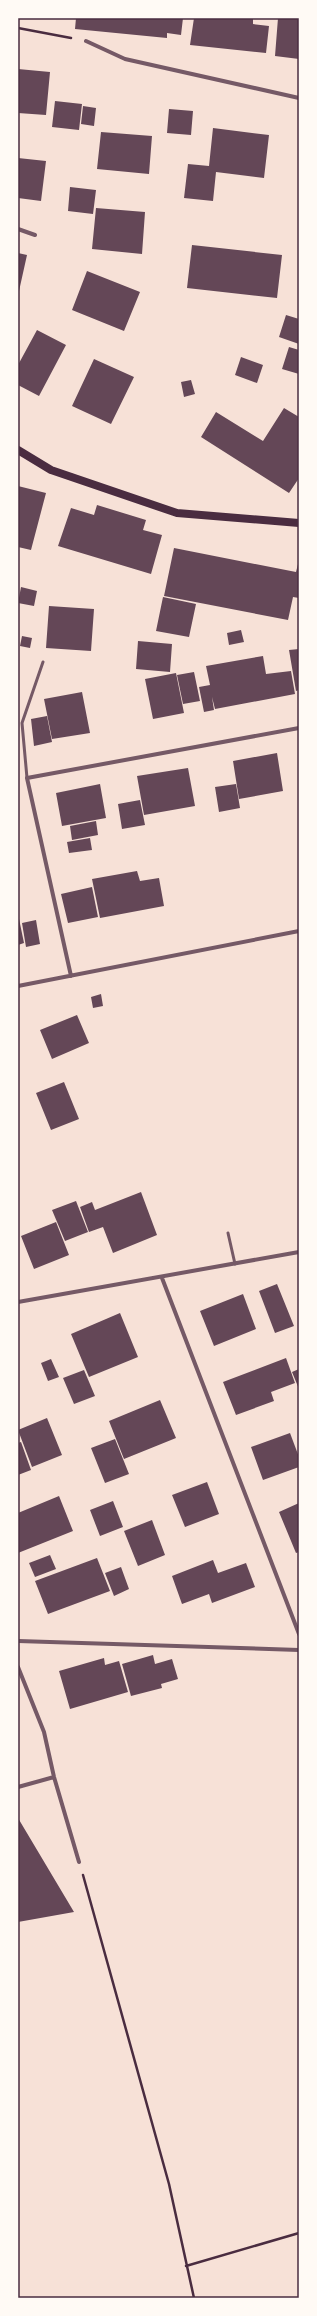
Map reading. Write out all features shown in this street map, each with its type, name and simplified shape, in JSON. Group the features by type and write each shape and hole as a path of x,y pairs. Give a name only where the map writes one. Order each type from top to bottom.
{"main road":[{"path":"18,450 51,470 176,513 299,523"}],"street":[{"path":"86,41 125,58 299,98"},
{"path":"18,229 35,235"},
{"path":"71,976 27,778 299,728"},
{"path":"18,986 299,930"},
{"path":"18,1302 162,1278 299,1252"},
{"path":"162,1278 299,1634"},
{"path":"18,1641 299,1650"},
{"path":"18,1667 44,1732 54,1777 79,1862"},
{"path":"18,1787 54,1777"}],"lane":[{"path":"27,778 22,723 43,662"},
{"path":"228,1233 235,1264"}],"path":[{"path":"18,28 86,41"},
{"path":"79,1862 169,2184 194,2298"},
{"path":"186,2266 299,2233"}],"building":[{"path":"76,18 183,18 181,35 167,33 167,38 75,29"},
{"path":"194,18 253,18 253,24 269,26 266,53 190,45"},
{"path":"278,18 299,18 299,59 275,56"},
{"path":"18,69 50,72 46,115 18,113"},
{"path":"55,101 82,104 79,130 52,127"},
{"path":"83,106 96,108 94,126 81,124"},
{"path":"169,109 193,111 191,135 167,133"},
{"path":"213,128 269,135 264,178 216,172 213,201 184,198 188,164 209,166"},
{"path":"101,132 152,136 149,174 97,169"},
{"path":"18,158 46,161 41,201 18,198"},
{"path":"70,187 96,190 93,214 68,211"},
{"path":"96,208 145,212 142,254 92,249"},
{"path":"192,245 282,255 277,298 187,288"},
{"path":"18,253 27,255 19,291 18,291"},
{"path":"87,271 140,292 124,331 72,310"},
{"path":"286,315 299,319 299,344 279,337"},
{"path":"37,330 66,345 39,396 18,385 18,365"},
{"path":"289,347 299,350 299,374 282,369"},
{"path":"241,357 263,365 257,383 235,375"},
{"path":"94,359 134,377 111,424 72,406"},
{"path":"191,380 195,394 184,397 181,382"},
{"path":"284,408 299,417 299,478 289,493 201,437 216,412 263,441"},
{"path":"18,486 46,493 31,550 18,547"},
{"path":"97,505 146,520 143,530 162,535 151,574 58,546 71,508 94,515"},
{"path":"174,548 296,572 299,560 299,598 293,597 288,620 164,596"},
{"path":"21,587 37,591 34,606 18,603"},
{"path":"163,597 196,604 189,637 156,631"},
{"path":"49,606 94,609 91,651 46,648"},
{"path":"241,630 244,642 229,645 227,633"},
{"path":"22,636 32,638 30,648 20,646"},
{"path":"138,641 172,644 170,672 136,669"},
{"path":"299,649 299,690 296,691 289,650"},
{"path":"263,656 266,674 291,671 295,694 215,709 212,697 214,710 204,712 199,687 210,685 206,666"},
{"path":"194,672 200,701 183,704 177,675"},
{"path":"176,673 184,713 153,719 145,679"},
{"path":"82,692 90,733 52,739 44,699"},
{"path":"47,716 52,742 34,746 31,719"},
{"path":"277,753 283,791 239,799 233,761"},
{"path":"188,768 195,806 144,815 137,776"},
{"path":"100,784 106,818 62,826 56,793"},
{"path":"236,784 240,808 219,812 215,787"},
{"path":"140,800 145,825 122,829 118,804"},
{"path":"96,821 98,835 72,840 70,826"},
{"path":"90,838 92,850 69,853 67,842"},
{"path":"137,871 140,881 159,878 164,906 100,918 92,879"},
{"path":"92,887 98,917 68,923 61,894"},
{"path":"18,914 24,943 18,945"},
{"path":"36,920 40,944 26,947 22,923"},
{"path":"101,994 103,1006 93,1008 91,997"},
{"path":"77,1015 89,1043 52,1059 40,1030"},
{"path":"64,1082 79,1119 51,1130 36,1093"},
{"path":"141,1192 157,1235 113,1253 103,1227 89,1232 80,1207 92,1202 95,1210"},
{"path":"76,1201 88,1232 65,1241 52,1210"},
{"path":"56,1222 69,1255 34,1269 21,1236"},
{"path":"277,1284 294,1326 275,1333 259,1291"},
{"path":"243,1294 256,1329 214,1346 200,1311"},
{"path":"120,1313 138,1357 89,1377 71,1334"},
{"path":"286,1358 295,1383 271,1392 274,1401 236,1415 223,1382"},
{"path":"51,1359 59,1377 48,1381 41,1363"},
{"path":"299,1369 299,1389 292,1372"},
{"path":"84,1370 95,1396 74,1404 63,1378"},
{"path":"160,1400 176,1438 124,1459 109,1421"},
{"path":"47,1418 62,1455 32,1467 18,1430"},
{"path":"290,1433 299,1457 299,1467 263,1480 251,1447"},
{"path":"115,1439 129,1474 105,1483 91,1448"},
{"path":"21,1442 31,1470 18,1475 18,1443"},
{"path":"207,1482 219,1514 185,1527 172,1495"},
{"path":"59,1496 73,1531 18,1553 18,1513"},
{"path":"113,1501 123,1527 100,1536 90,1510"},
{"path":"299,1503 299,1552 296,1553 279,1512"},
{"path":"152,1520 165,1555 138,1566 124,1531"},
{"path":"50,1555 56,1569 35,1577 29,1563"},
{"path":"97,1558 110,1591 48,1614 35,1581"},
{"path":"213,1560 218,1573 246,1563 255,1587 212,1603 209,1594 182,1604 172,1576"},
{"path":"121,1567 129,1589 114,1596 105,1573"},
{"path":"153,1655 155,1664 172,1659 178,1679 161,1684 162,1688 131,1696 122,1664"},
{"path":"104,1658 105,1665 119,1661 128,1692 70,1709 59,1671"},
{"path":"18,1818 74,1912 18,1922"}]}
